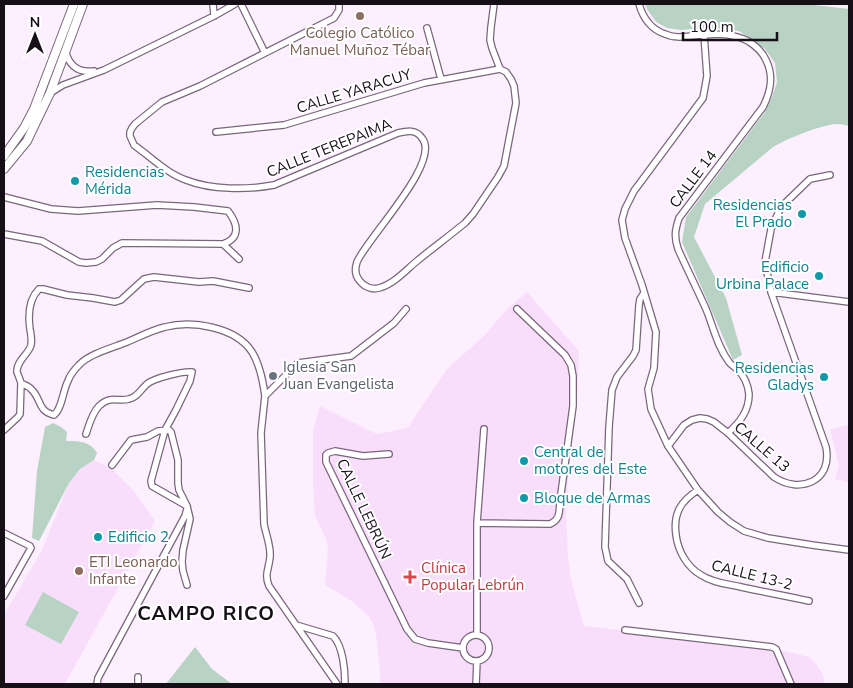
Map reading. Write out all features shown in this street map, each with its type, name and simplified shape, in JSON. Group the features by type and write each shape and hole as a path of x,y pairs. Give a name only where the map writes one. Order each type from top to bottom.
{"street":[{"path":"4,156 24,128 34,109 74,4"},
{"path":"4,169 27,140 50,94 83,4"},
{"path":"213,4 214,16"},
{"path":"50,94 63,85 104,70 214,16 234,4"},
{"path":"241,4 265,53"},
{"name":"CALLE TEREPAIMA","path":"338,4 340,10 334,18 200,86 162,102 135,124 130,132 131,140 134,145 166,170 185,180 209,186 247,188 274,185 398,133 411,131 417,133 424,140 426,146 424,159 401,199 356,264 357,276 363,285 375,288 386,285 399,276 465,223 504,166 516,103 511,78 500,69 490,40 494,4"},
{"name":"CALLE 14","path":"639,4 641,12 652,28 669,36 721,34 736,36 754,45 765,56 771,72 770,91 763,107 679,218 675,233 678,249 718,341 730,364 743,376 748,386 746,412 742,419 728,433"},
{"path":"427,28 441,80"},
{"path":"704,35 707,76 704,98 634,191 622,220 625,238 656,332 654,368 648,389 651,409 668,446 698,490 723,517 744,531 754,534 849,550"},
{"path":"65,50 69,60 78,69 86,72 104,70"},
{"name":"CALLE YARACUY","path":"216,132 284,125 424,83 500,69"},
{"name":"CALLE 13","path":"668,446 684,425 700,418 714,422 774,477 782,482 792,485 810,482 816,479 826,468 828,454 826,447 771,292 765,262 771,229 782,208 810,179 830,175"},
{"path":"4,192 12,199"},
{"path":"4,197 51,209 78,211 157,205 228,211 235,225 236,234 224,244 122,244 113,248 102,259 86,263 79,262 42,241 4,234"},
{"path":"224,244 239,259"},
{"path":"4,430 20,414 21,383 17,370 18,365 31,346 32,338 28,311 32,299 39,289 115,302 120,300 144,279 154,277 199,282 213,281 249,288"},
{"path":"771,292 849,302"},
{"path":"639,603 627,579 608,561 605,547 612,390 617,377 636,350 639,305 644,293"},
{"path":"265,396 298,363 350,356 394,323 406,309"},
{"path":"478,523 550,524 556,521 559,513 573,406 571,365 565,355 517,309"},
{"path":"21,383 31,388 43,410 48,414 54,415 58,411 68,381 75,370 86,360 164,327 180,324 212,327 231,334 241,341 252,352 261,374 265,396 261,433 264,524 270,549 266,580 337,684"},
{"path":"86,434 94,414 100,405 106,401 131,398 152,381 181,372 192,372 190,381 165,430 151,481 152,486 187,506"},
{"path":"476,634 478,523 484,429"},
{"path":"112,465 131,440 147,437 158,431 169,430 171,432 178,460 179,490 187,506 190,519 182,562 187,586"},
{"name":"CALLE LEBRÚN","path":"389,454 363,456 334,451 326,455 326,462 407,629 415,639 428,643 463,648"},
{"name":"CALLE 13-2","path":"698,490 688,497 680,507 676,522 676,538 681,552 684,559 694,570 717,582 809,601"},
{"path":"96,684 185,516 187,506"},
{"path":"4,533 31,548 4,596"},
{"path":"296,625 323,632 336,639 342,653 345,684"},
{"path":"625,630 772,647 776,649 791,684"},
{"path":"476,634 486,639 490,648 486,657 477,661 470,660 463,652 466,638 476,634"},
{"path":"476,684 477,661"},
{"path":"138,677 138,684"}],"shaded area":[{"path":"527,292 579,351 577,402 568,477 566,514 571,580 584,626 715,641 789,652 809,657 823,675 825,684 380,684 376,634 369,617 352,601 325,585 328,547 315,516 313,482 313,430 320,406 377,434 411,426 410,424 447,369 485,335 504,312"},
{"path":"849,425 849,482 835,479 839,466 830,429"},
{"name":"ETI Leonardo Infante","path":"94,460 113,470 134,491 155,521 65,684 4,684 4,615 42,550 69,483 80,469"}],"green space":[{"path":"645,4 806,4 849,9 849,126 832,124 808,131 773,147 705,204 694,237 726,298 742,355 733,360 682,242 686,217 765,112 777,82 775,63 765,49 739,31 712,28 681,30 667,28 656,22"},
{"path":"53,423 67,432 66,441 88,444 97,453 94,460 80,469 69,483 39,541 32,538 37,471 45,427"},
{"path":"43,592 79,612 61,644 25,625"},
{"path":"195,647 212,669 232,684 166,684"}],"place":[{"name":"Colegio Católico Manuel Muñoz Tébar","path":"360,16"},
{"name":"Residencias Mérida","path":"75,181"},
{"name":"Residencias El Prado","path":"802,214"},
{"name":"Edificio Urbina Palace","path":"819,276"},
{"name":"Iglesia San Juan Evangelista","path":"273,376"},
{"name":"Residencias Gladys","path":"824,377"},
{"name":"Central de motores del Este","path":"524,461"},
{"name":"Bloque de Armas","path":"524,498"},
{"name":"Edificio 2","path":"98,537"},
{"name":"ETI Leonardo Infante","path":"79,571"},
{"name":"Clínica Popular Lebrún","path":"410,577"}],"district":[{"name":"CAMPO RICO","path":"206,613"}]}
